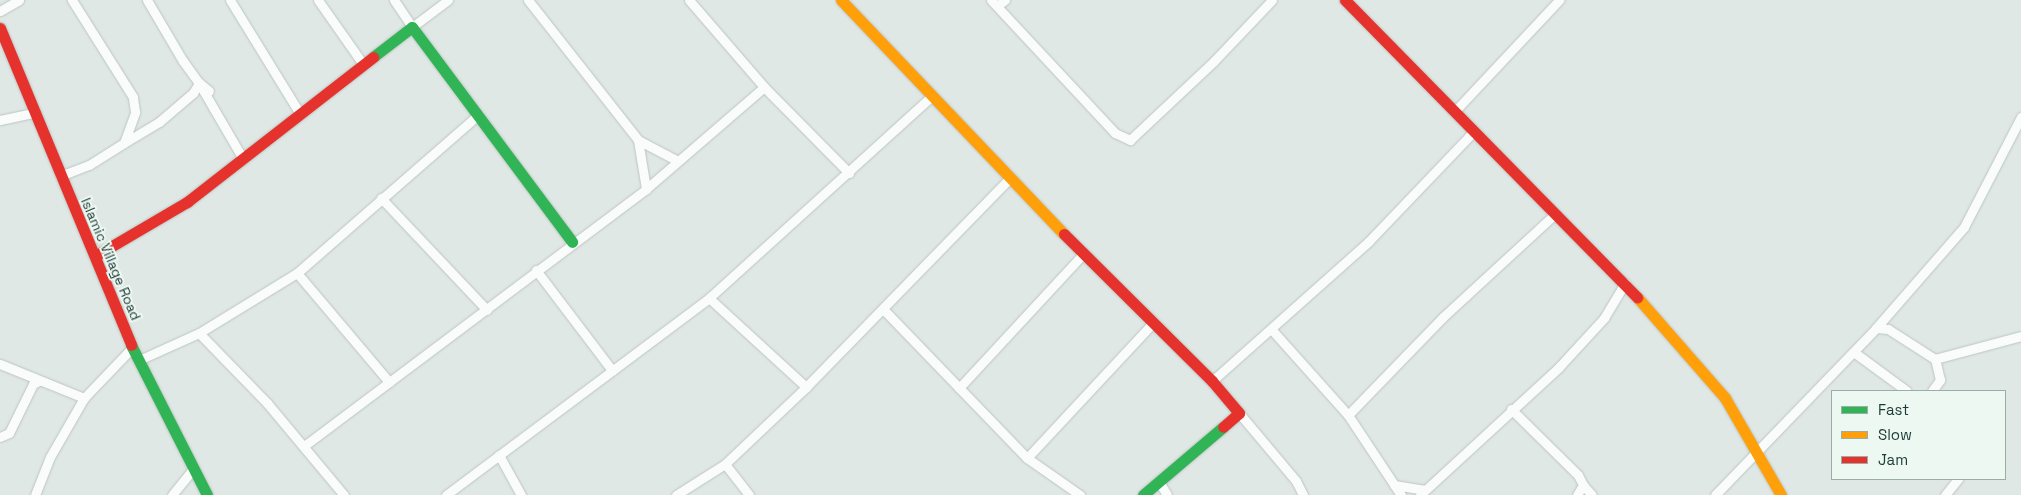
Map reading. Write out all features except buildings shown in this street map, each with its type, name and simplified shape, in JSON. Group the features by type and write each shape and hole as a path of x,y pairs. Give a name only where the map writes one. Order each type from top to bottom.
{"street":[{"path":"0,11 19,0"},
{"path":"72,0 133,97 135,112 124,143"},
{"path":"230,0 299,112"},
{"path":"318,0 362,64"},
{"path":"394,0 572,242"},
{"path":"95,256 156,222 243,159 299,112 448,0"},
{"path":"528,0 638,140 676,160"},
{"path":"689,0 764,87 849,173"},
{"path":"841,0 1083,254 1212,381 1296,481 1303,495"},
{"path":"1005,0 994,3 1115,133 1130,140 1214,61 1272,0"},
{"path":"1344,0 1554,215 1625,283 1725,398 1781,495"},
{"path":"1454,112 1559,0"},
{"path":"150,1 243,159"},
{"name":"Islamic Village Road","path":"0,28 33,113 95,256 132,348 208,495"},
{"path":"60,176 89,165 159,122 193,93 199,83"},
{"path":"199,83 209,91"},
{"path":"304,446 487,310 572,242 646,189 676,160 764,87"},
{"path":"446,495 709,298 932,96"},
{"path":"0,120 33,113"},
{"path":"139,360 198,333 297,273 478,115"},
{"path":"1715,495 1855,352 1964,227 2021,117"},
{"path":"1212,381 1272,330 1369,241 1474,132"},
{"path":"638,140 646,189"},
{"path":"676,495 725,464 883,310 1010,178"},
{"path":"381,198 487,310"},
{"path":"1348,415 1443,317 1554,215"},
{"path":"959,388 1083,254"},
{"path":"536,270 612,370"},
{"path":"297,273 389,382"},
{"path":"1394,485 1422,492 1559,367 1604,318 1625,283"},
{"path":"709,298 806,387"},
{"path":"883,310 1026,458 1080,495"},
{"path":"1026,458 1152,324"},
{"path":"1876,328 1888,329 1935,359 1940,380 1933,390"},
{"path":"1272,330 1348,415 1401,495"},
{"path":"198,333 267,403 344,495"},
{"path":"1935,359 2021,336"},
{"path":"35,495 50,457 84,398 132,348"},
{"path":"1855,352 1906,390"},
{"path":"0,364 84,398"},
{"path":"0,436 9,433 33,384 39,381"},
{"path":"1511,409 1558,453 1592,495"},
{"path":"1143,495 1239,413"},
{"path":"499,455 521,495"},
{"path":"725,464 749,495"},
{"path":"172,495 194,468"},
{"path":"1945,495 1957,480"},
{"path":"1159,482 1167,495"},
{"path":"1577,495 1583,485"}],"traffic: fast":[{"path":"373,57 412,27 572,242"},
{"path":"131,345 207,495"},
{"path":"1143,495 1223,427"}],"traffic: slow":[{"path":"841,0 1064,234"},
{"path":"1637,297 1725,398 1781,495"}],"traffic: jam":[{"path":"1345,0 1637,297"},
{"path":"0,28 131,345"},
{"path":"95,256 187,202 373,57"},
{"path":"1064,234 1212,381 1239,413 1223,427"}]}
